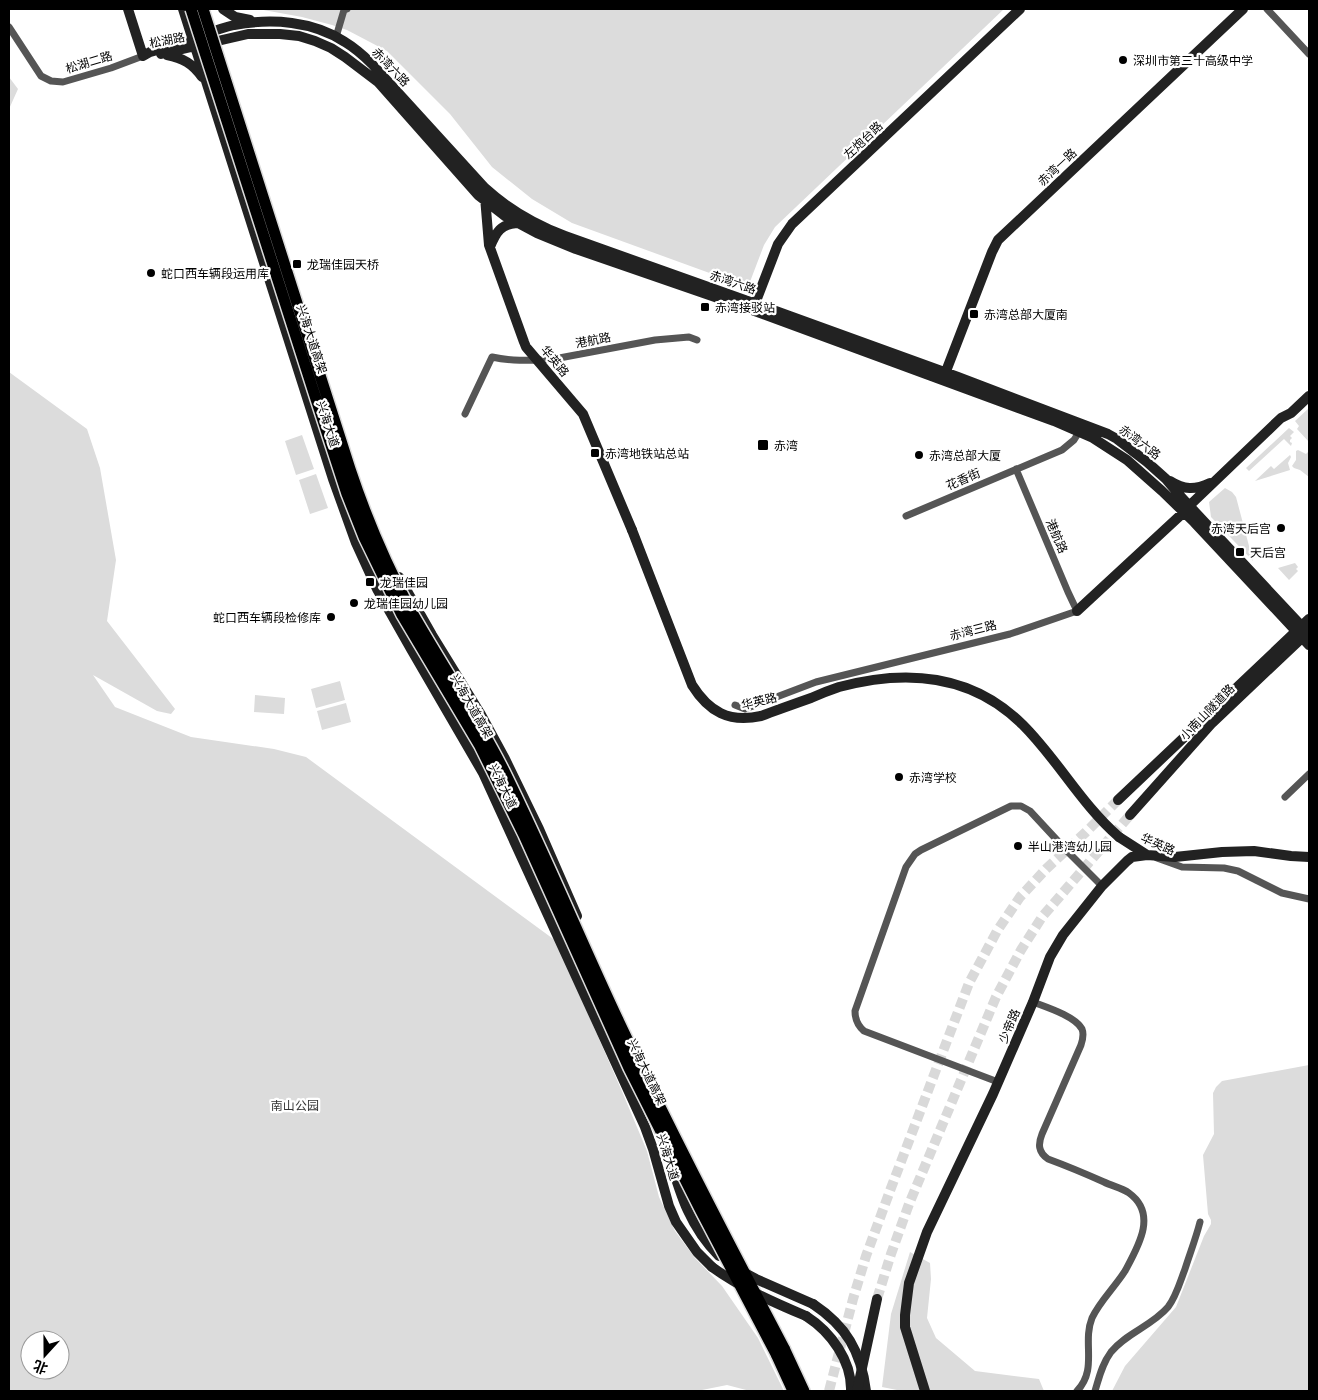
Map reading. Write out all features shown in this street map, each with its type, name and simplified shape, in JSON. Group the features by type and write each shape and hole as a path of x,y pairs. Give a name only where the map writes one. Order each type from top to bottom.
{"main road":[{"name":"兴海大道高架","path":"203,9 350,469 384,557 410,608 503,770 665,1118 784,1348 804,1391"},
{"name":"兴海大道高架","path":"186,11 350,501 364,537 402,615 487,761 524,835 633,1076 776,1354 793,1391"}],"street":[{"name":"松湖路","path":"128,9 143,56"},
{"name":"兴海大道","path":"209,9 354,468 379,534 404,585 488,728 524,795 636,1055 658,1117 685,1207 698,1231 719,1256 756,1279 813,1304 837,1323 850,1340 859,1359 866,1391"},
{"path":"223,9 235,17 258,22"},
{"path":"336,37 344,10 350,9"},
{"name":"左炮台路","path":"754,307 778,244 792,224 1020,9"},
{"name":"赤湾一路","path":"944,376 998,240 1243,9"},
{"path":"1267,9 1309,54"},
{"name":"兴海大道","path":"186,11 194,43 333,480 356,543 382,598 483,773 636,1106 653,1149 669,1206 676,1222 696,1252 712,1267 749,1291 806,1316 826,1333 840,1352 850,1375 851,1391"},
{"path":"171,45 177,40 183,30 186,11"},
{"name":"赤湾六路","path":"194,43 216,30 234,25 258,22 296,23 315,28 336,37 356,50 372,64 485,188 510,208 536,224 555,233 754,307 1108,434 1129,448 1166,479 1188,509 1306,632"},
{"name":"松湖二路","path":"9,27 41,76 55,82 63,82 111,68 143,56"},
{"name":"赤湾六路","path":"194,43 219,41 248,34 280,34 299,36 315,41 338,52 378,82 462,178 485,201 517,222 537,234 576,250 754,307"},
{"name":"松湖路","path":"143,56 171,45 194,43"},
{"name":"松湖路","path":"143,56 152,57 160,55 194,43"},
{"path":"160,55 174,56 189,62 207,84"},
{"name":"华英路","path":"485,188 487,233 490,248 526,347 583,414 632,530 692,685 705,702 718,713 738,719 749,719 838,688 884,678 909,676 930,678 968,688 986,697 1022,724 1105,825 1119,837 1147,855 1182,867 1224,868 1238,871 1282,893 1309,899"},
{"path":"490,248 501,228 517,222"},
{"name":"港航路","path":"465,414 492,357 503,360 554,359 655,340 689,337 697,340"},
{"name":"赤湾六路","path":"944,376 1080,432 1106,445 1188,509"},
{"path":"1291,413 1309,396"},
{"name":"赤湾三路","path":"1188,509 1281,418 1291,413"},
{"name":"赤湾三路","path":"735,705 745,708 816,682 1010,634 1078,611 1284,422 1291,413"},
{"name":"花香街","path":"906,516 1062,450 1080,432"},
{"name":"港航路","path":"1016,469 1064,584 1078,611"},
{"path":"1166,479 1190,489 1199,488 1216,481"},
{"name":"小南山隧道路","path":"1118,800 1306,632"},
{"name":"小南山隧道路","path":"1130,815 1212,723 1306,632"},
{"path":"1285,797 1309,774"},
{"path":"998,1082 864,1031 857,1024 855,1010 906,867 915,854 921,850 1016,805 1030,811 1102,886"},
{"name":"少帝路","path":"925,1391 905,1327 909,1284 927,1232 998,1082 1050,958 1062,936 1102,886 1132,857 1147,855 1175,857 1254,851 1309,857"},
{"path":"1033,1002 1073,1020 1078,1024 1083,1033 1081,1045 1042,1134 1040,1150 1048,1159 1127,1192 1142,1206 1144,1222 1143,1233 1124,1273 1093,1318 1089,1333 1088,1371 1085,1380 1077,1391"},
{"path":"1095,1391 1104,1364 1110,1353 1122,1342 1158,1317 1172,1301 1200,1222"},
{"path":"857,1391 877,1299"}],"green space":[{"path":"258,9 1004,9 775,227 764,245 748,287 572,223 532,199 492,167 450,114 387,51 347,30 332,25"},
{"path":"9,77 18,89 9,109"},
{"name":"南山公园","path":"9,372 87,429 100,468 116,560 107,621 175,709 171,714 157,711 93,675 115,707 191,737 274,749 306,757 556,941 647,1151 659,1197 675,1231 695,1258 722,1286 758,1338 784,1391 750,1391 727,1385 697,1391 9,1391"},
{"path":"1309,408 1309,442 1297,429 1299,426 1295,421"},
{"path":"1289,428 1294,432 1290,436 1292,438 1290,440 1291,446 1284,439 1249,471 1246,468"},
{"path":"302,435 314,469 296,475 285,441"},
{"path":"1298,450 1306,454 1309,453 1309,477 1292,466 1296,460 1296,451"},
{"path":"1290,455 1288,463 1290,470 1255,481 1271,466 1274,469"},
{"path":"316,474 328,508 310,514 299,480"},
{"path":"1225,488 1236,497 1253,561 1211,517 1209,502"},
{"path":"1295,563 1298,571 1289,580 1278,568"},
{"path":"340,681 345,700 316,708 311,689"},
{"path":"255,695 285,698 284,714 254,712"},
{"path":"346,703 351,722 322,730 317,711"},
{"path":"1309,1065 1309,1391 1112,1391 1125,1366 1176,1307 1204,1236 1211,1224 1208,1214 1203,1155 1214,1134 1213,1093 1216,1087 1222,1081"},
{"path":"910,1252 930,1263 931,1279 927,1318 936,1338 975,1371 1039,1379 1044,1391 902,1391 882,1387 891,1314"}],"tunnel":[{"path":"829,1391 866,1256 969,983 997,931 1020,897 1046,869 1118,800"},
{"path":"877,1299 909,1204 996,997 1021,950 1042,917 1130,815"}],"place":[{"name":"深圳市第三十高级中学","path":"1123,60"},
{"name":"龙瑞佳园天桥","path":"297,264"},
{"name":"蛇口西车辆段运用库","path":"151,273"},
{"name":"赤湾接驳站","path":"705,307"},
{"name":"赤湾总部大厦南","path":"974,314"},
{"name":"赤湾","path":"763,445"},
{"name":"赤湾地铁站总站","path":"595,453"},
{"name":"赤湾总部大厦","path":"919,455"},
{"name":"赤湾天后宫","path":"1281,528"},
{"name":"天后宫","path":"1240,552"},
{"name":"龙瑞佳园","path":"370,582"},
{"name":"龙瑞佳园幼儿园","path":"354,603"},
{"name":"蛇口西车辆段检修库","path":"331,617"},
{"name":"赤湾学校","path":"899,777"},
{"name":"半山港湾幼儿园","path":"1018,846"}]}
